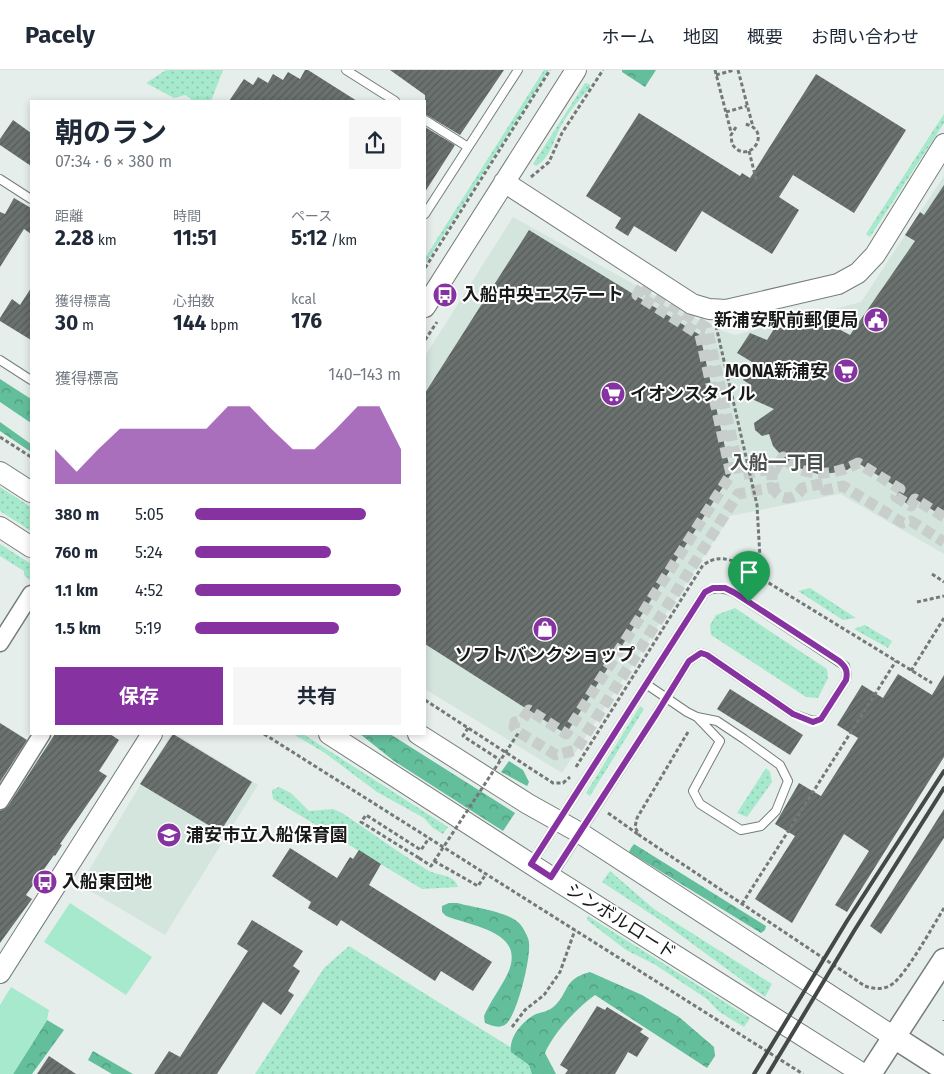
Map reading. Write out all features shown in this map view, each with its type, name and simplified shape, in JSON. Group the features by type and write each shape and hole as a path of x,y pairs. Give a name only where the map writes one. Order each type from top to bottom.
{"main road":[{"path":"870,1074 944,960"},
{"path":"894,1037 944,1069"}],"street":[{"path":"426,305 576,70"},
{"path":"504,182 692,304 710,309 726,310 838,284 858,273 874,254 944,144"},
{"path":"0,472 30,491"},
{"path":"0,527 30,546"},
{"path":"0,643 30,596"},
{"path":"0,800 41,735"},
{"path":"2,967 151,735"},
{"name":"シンボルロード","path":"331,735 863,1074"},
{"path":"420,735 557,822 580,833 894,1037"}],"lane":[{"path":"346,70 393,100"},
{"path":"426,212 518,70"},
{"path":"426,121 468,147"},
{"path":"0,179 30,198"},
{"path":"0,360 30,378"},
{"path":"531,864 705,592 713,588 725,588 735,593 845,666 846,680 821,719 813,722 793,714 707,655 701,653 689,661 551,877"},
{"path":"646,684 697,717 720,741 693,791 700,804 741,830 760,826 776,810 788,781 780,764 717,721 697,717"}],"path":[{"path":"426,266 550,70"},
{"path":"531,177 549,162 562,132 603,70"},
{"path":"714,70 732,133 731,140 734,148 743,152 755,147 758,135 753,127 738,70"},
{"path":"716,75 734,70"},
{"path":"726,112 748,106"},
{"path":"745,124 753,127"},
{"path":"732,133 736,127"},
{"path":"749,151 757,183"},
{"path":"714,320 757,506 760,558 750,572"},
{"path":"0,437 30,456"},
{"path":"932,574 944,582"},
{"path":"917,602 944,596"},
{"path":"911,671 944,618"},
{"path":"742,904 896,661"},
{"path":"468,728 463,736 500,760"},
{"path":"429,838 421,850 366,815 361,822 431,866 519,732"},
{"path":"639,835 635,827 637,818 688,732"},
{"path":"266,735 803,1074"},
{"path":"608,813 872,989 883,988 898,980 944,908"},
{"path":"434,861 478,886 486,874"},
{"path":"512,1027 525,1010 544,995 560,972 575,930"}],"shaded area":[{"path":"944,176 944,554 840,494 730,516 562,773 426,690 426,354 513,217 711,327 735,335 861,302"},
{"name":"浦安市立入船保育園","path":"170,735 178,735 258,785 165,935 80,885"}],"green space":[{"path":"166,70 223,70 211,100 191,100 185,95 174,98 146,83"},
{"path":"544,70 549,70 426,262 426,256"},
{"path":"622,70 656,70 645,87 622,72"},
{"path":"585,83 590,84 590,88 564,121 545,159 536,166 533,164"},
{"path":"944,114 944,123 870,237 866,234"},
{"path":"0,379 30,398 30,422 0,402"},
{"path":"0,422 30,443 30,451 0,431"},
{"path":"0,487 30,506 30,530 0,511"},
{"path":"0,544 30,563 30,580 24,575 24,571 0,556"},
{"path":"810,588 856,618 843,620 798,591"},
{"path":"735,608 827,669 828,678 818,698 806,697 711,635 710,625 716,615"},
{"path":"865,625 892,641 888,648 854,629"},
{"path":"640,706 644,709 590,796 586,793"},
{"path":"295,735 305,735 448,827 443,834 433,828 424,818 377,792 325,753"},
{"path":"361,735 392,735 515,813 503,831 394,761"},
{"path":"509,761 523,770 529,782 527,786 501,772"},
{"path":"766,768 770,772 772,782 747,817 737,813"},
{"path":"279,787 291,793 309,811 333,809 342,813 429,871 450,878 458,887 422,889 273,799 272,790"},
{"path":"634,844 766,926 765,930 761,933 629,852"},
{"path":"610,871 654,909 772,984 765,997 660,920 602,882"},
{"path":"70,903 152,957 126,995 44,942"},
{"path":"449,903 490,910 507,916 519,923 527,936 529,941 528,961 519,998 515,1010 504,1026 485,1023 484,1016 507,975 512,961 510,949 504,940 495,934 446,916 442,912 442,906"},
{"path":"588,916 750,1018 744,1027 718,1011 707,999 654,964 626,950 587,920"},
{"path":"349,946 553,1074 255,1074 324,968"},
{"path":"590,972 642,995 679,1017 714,1047 715,1056 707,1068 595,995 567,1021 554,1037 545,1053 556,1074 532,1074 529,1065 511,1052 514,1036 529,1018 550,1009 558,1003 574,979"},
{"path":"11,987 49,1010 47,1020 13,1074 0,1074 0,1005"},
{"path":"47,1020 64,1030 32,1074 13,1074"},
{"path":"93,1051 133,1074 112,1074 88,1060"}],"building":[{"path":"305,70 308,70 355,100 230,100 244,79 253,85 258,77 268,83 273,74 283,80 288,72 300,79"},
{"path":"390,70 504,70 460,135 426,115 425,95"},
{"path":"816,74 906,130 854,213 793,175 779,197 799,210 772,254 702,211 676,252 634,226 628,236 615,228 621,218 586,196 639,113 740,176 742,173 750,178"},
{"path":"13,120 30,132 30,165 0,145 0,139"},
{"path":"426,128 455,145 426,190"},
{"name":"MONA新浦安","path":"944,185 944,517 915,499 911,506 896,497 900,489 858,463 847,470 818,474 790,465 773,446 769,434 762,436 755,430 754,423 774,409 745,396 751,385 743,380 752,362 737,353 750,333 767,340 776,326 780,328 816,317 850,335 915,241 905,235 920,212 924,215"},
{"path":"14,198 30,207 30,233 24,229 0,267 0,212 5,214"},
{"path":"529,230 700,335 731,474 566,734 426,645 426,391"},
{"path":"30,290 30,339 0,321 12,299 20,305"},
{"path":"898,674 932,695 944,675 944,757 847,912 835,905 869,851 844,834 792,923 755,899 795,836 775,824 799,783 821,796 858,738 837,725 862,685 883,698"},
{"path":"730,689 803,735 790,755 717,709"},
{"path":"0,723 27,740 0,782"},
{"path":"54,735 112,735 119,740 99,771 107,776 60,844 62,845 55,856 26,895 32,899 0,943 0,811 8,806"},
{"path":"172,735 252,782 220,832 140,784"},
{"path":"944,809 944,838 881,934 870,926"},
{"path":"290,848 337,878 350,857 353,859 359,850 381,864 369,885 492,962 473,991 441,971 435,981 341,920 337,926 308,908 311,902 272,876"},
{"path":"252,920 303,951 293,966 300,971 288,991 294,995 281,1015 263,1002 217,1074 154,1074 169,1051 180,1057 248,951 237,944"},
{"path":"597,1006 605,1010 607,1007 643,1029 640,1032 649,1038 637,1057 628,1052 615,1074 565,1074 568,1070 560,1065"},
{"path":"49,1056 76,1074 37,1074"}],"tunnel":[{"path":"642,287 707,328 740,475 776,468 772,474 774,487 738,494 576,750 556,755 517,731 514,727 515,722 523,719 529,710 566,734 731,474 700,335 637,295 642,287"},
{"path":"944,517 915,499 911,506 896,497 900,489 858,463 839,471 819,473 799,469 783,457 772,474 774,489 782,497 794,497 802,488 824,483 825,490 843,486 903,523 911,521 944,542"}],"railway":[{"path":"754,1074 847,921 944,771"},
{"path":"768,1074 854,931 944,788"}],"place":[{"name":"入船中央エステート","path":"445,295"},
{"name":"新浦安駅前郵便局","path":"876,320"},
{"name":"MONA新浦安","path":"846,371"},
{"name":"イオンスタイル","path":"613,394"},
{"name":"ソフトバンクショップ","path":"545,629"},
{"name":"浦安市立入船保育園","path":"169,835"},
{"name":"入船東団地","path":"45,882"}],"district":[{"name":"入船一丁目","path":"777,462"}],"route":[{"path":"713,588 725,588 749,602 845,666 846,680 821,719 813,722 793,714 707,655 701,653 695,656 689,661 551,877 531,864 705,592 713,588"}]}
